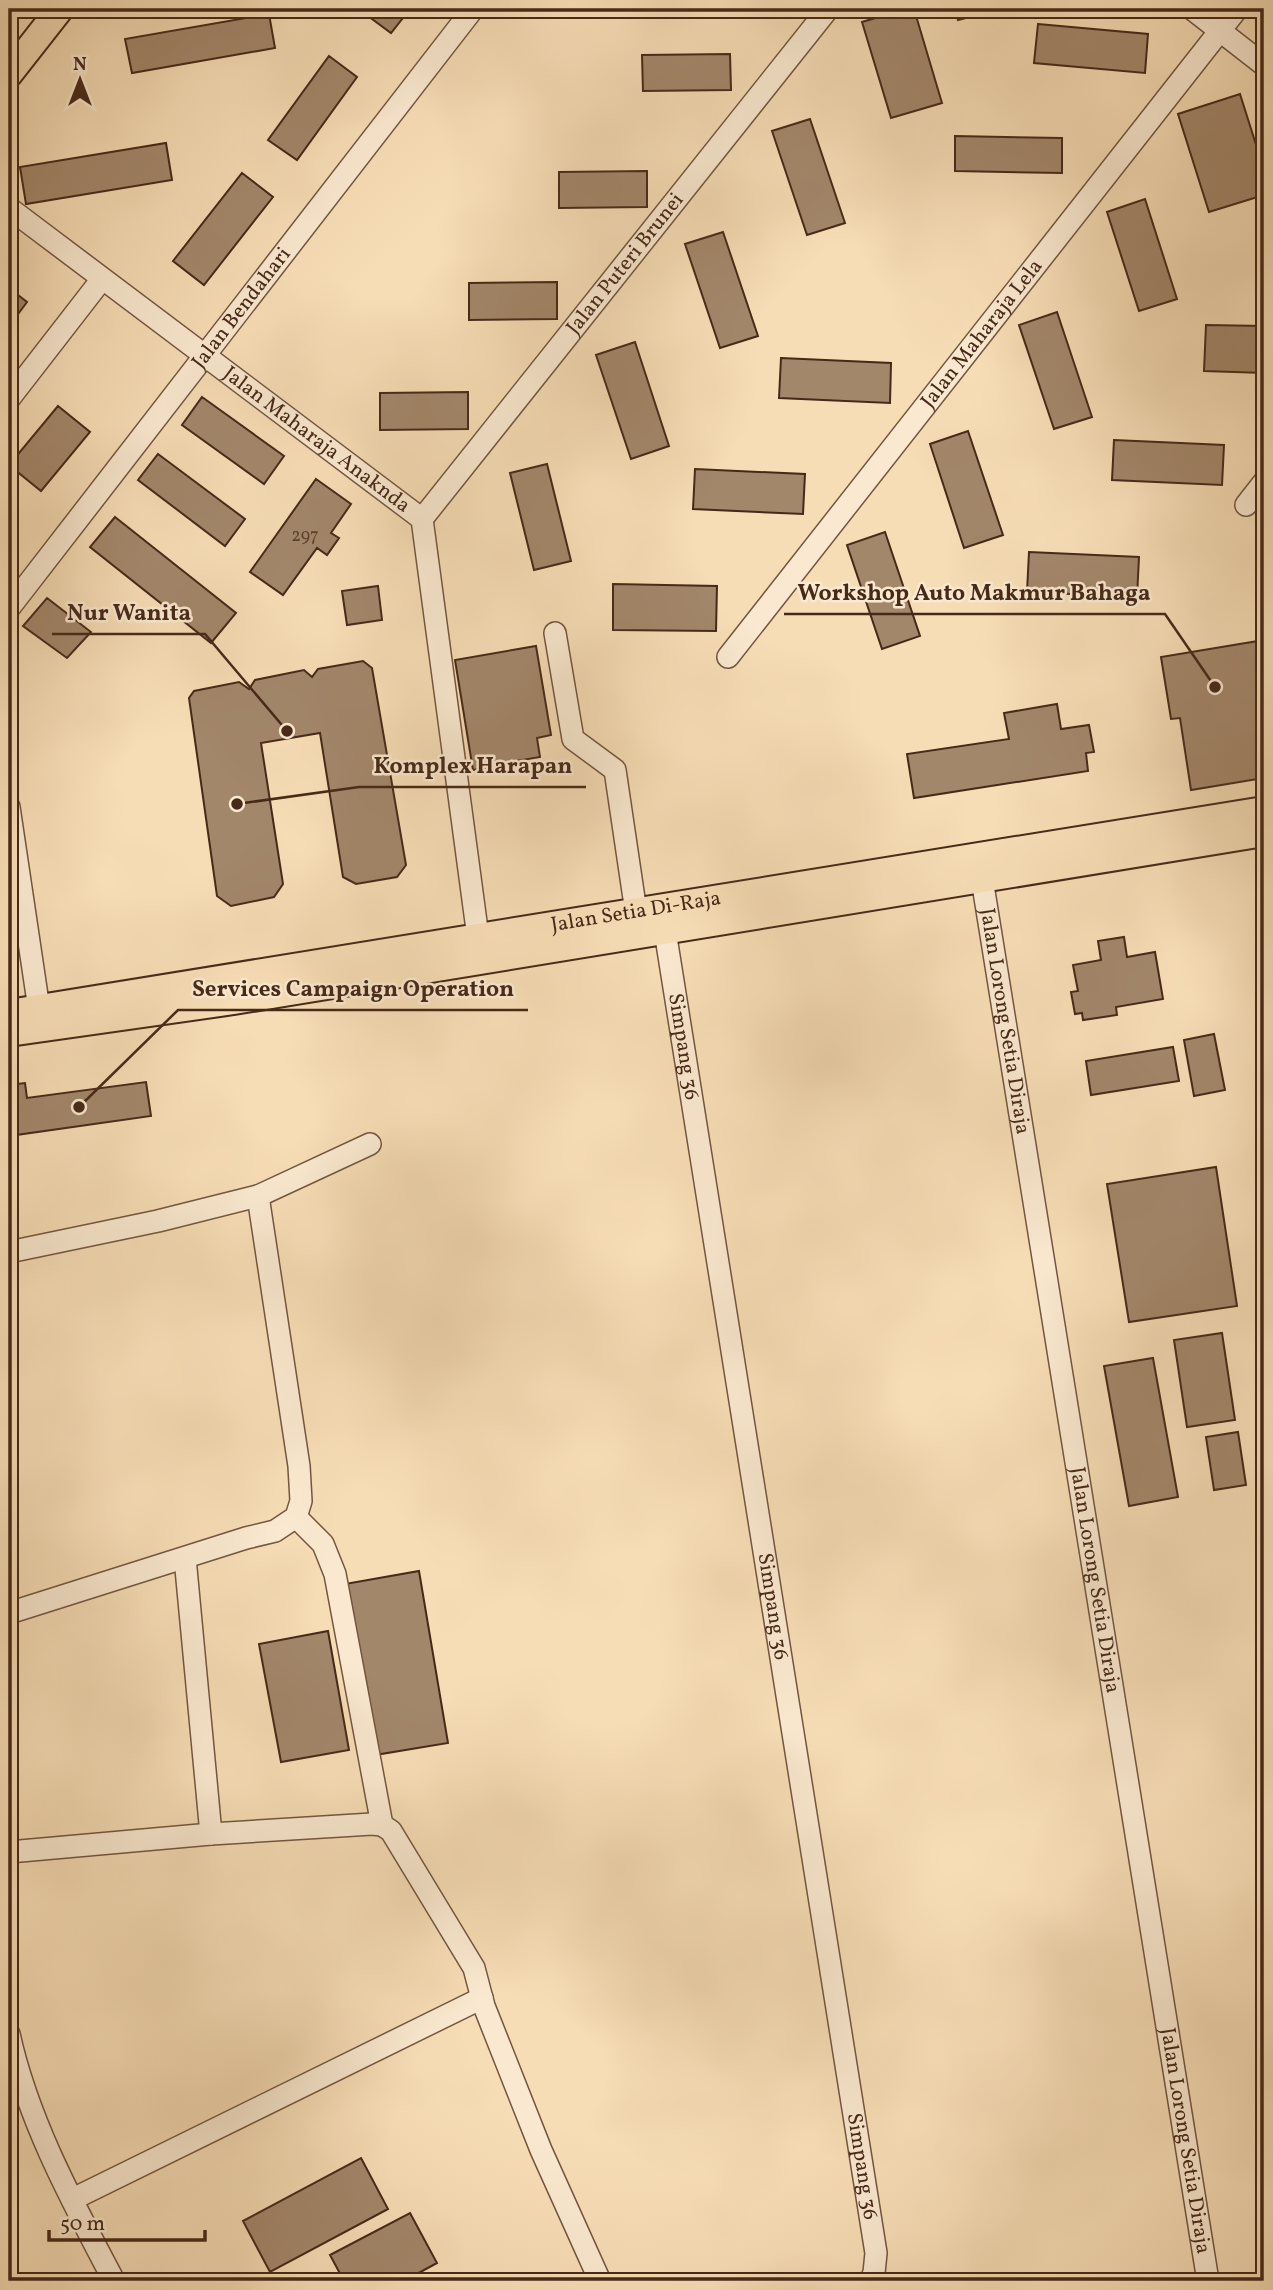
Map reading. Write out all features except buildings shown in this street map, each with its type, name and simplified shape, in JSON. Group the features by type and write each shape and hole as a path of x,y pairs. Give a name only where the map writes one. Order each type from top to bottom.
{"main road":[{"path":"9,74 60,9"},
{"name":"Jalan Setia Di-Raja","path":"9,1013 1264,810"},
{"name":"Jalan Setia Di-Raja","path":"9,1033 234,1001 1264,833"}],"street":[{"name":"Jalan Bendahari","path":"10,607 473,9"},
{"name":"Jalan Puteri Brunei","path":"422,519 828,9"},
{"path":"1192,9 1264,65"},
{"name":"Jalan Maharaja Lela","path":"728,657 1237,9"},
{"name":"Jalan Maharaja Anaknda","path":"9,208 422,519 478,937"},
{"path":"9,398 103,279"},
{"path":"1246,505 1264,482"},
{"path":"555,633 573,738 615,770 636,912"},
{"path":"9,807 12,852 39,1009"},
{"name":"Jalan Lorong Setia Diraja","path":"982,879 1209,2281"},
{"name":"Simpang 36","path":"665,932 874,2239 876,2253 874,2273 870,2281"},
{"path":"9,1252 258,1196 370,1144"},
{"path":"9,1613 275,1531 296,1517 301,1501 299,1466 258,1196"},
{"path":"296,1517 323,1544 335,1574 383,1825"},
{"path":"186,1558 211,1834"},
{"path":"9,1852 211,1834 383,1825 397,1840 474,1968 482,1998 541,2150 600,2281"},
{"path":"73,2200 482,1998"},
{"path":"9,2034 16,2067 40,2129 114,2281"}],"shaded area":[{"path":"9,927 17,988 9,989"}],"place":[{"name":"Workshop Auto Makmur Bahaga","path":"1215,687"},
{"name":"Nur Wanita","path":"287,731"},
{"name":"Komplex Harapan","path":"237,804"},
{"name":"Services Campaign Operation","path":"79,1107"}]}
